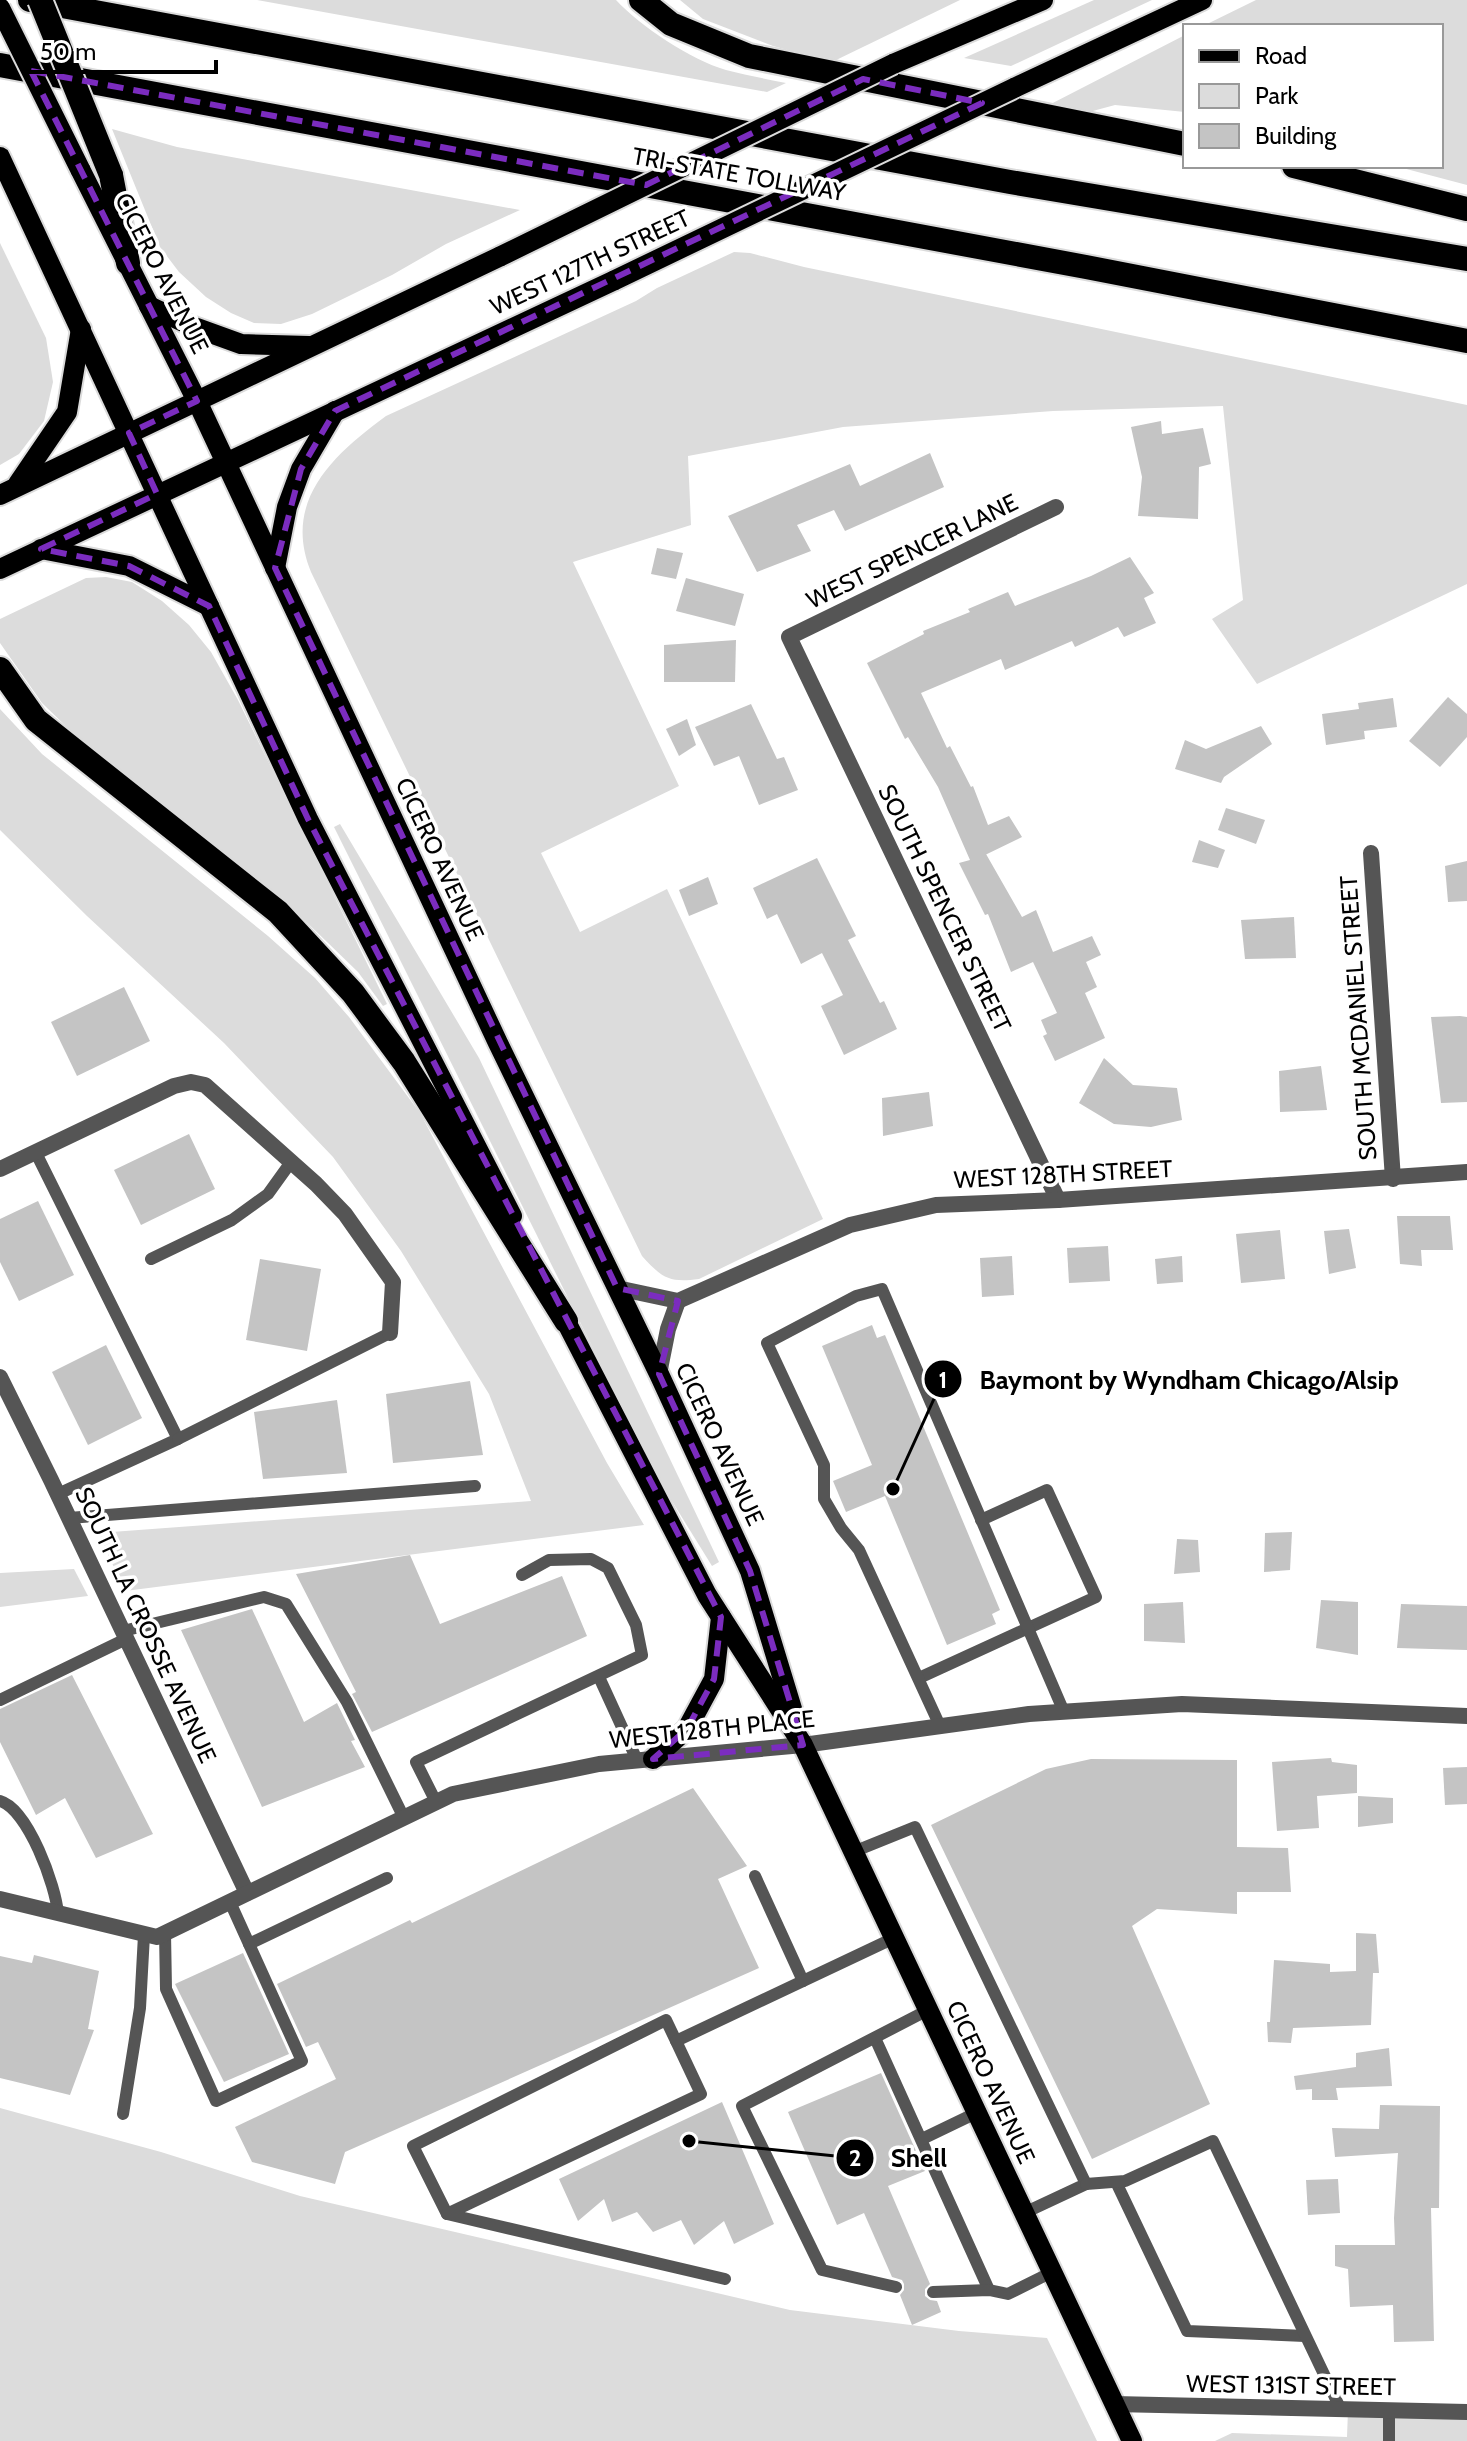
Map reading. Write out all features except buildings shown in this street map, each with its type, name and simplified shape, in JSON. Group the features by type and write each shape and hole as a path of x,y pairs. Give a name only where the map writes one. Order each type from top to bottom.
{"highway":[{"name":"TRI-STATE TOLLWAY","path":"30,0 994,179 1467,259"},
{"path":"40,0 111,175 128,263"},
{"path":"641,0 671,24 749,56 1183,144"},
{"name":"TRI-STATE TOLLWAY","path":"0,65 1467,341"},
{"path":"1302,168 1467,209"},
{"path":"0,669 36,720 278,912 353,993 404,1062 566,1321"}],"main road":[{"name":"WEST 127TH STREET","path":"8,491 501,256 893,64 1043,0"},
{"name":"WEST 127TH STREET","path":"8,565 1202,0"},
{"name":"CICERO AVENUE","path":"0,8 197,401 498,1043 659,1374 750,1571 803,1745"},
{"name":"CICERO AVENUE","path":"0,157 308,819 707,1595 803,1745 1132,2441"},
{"path":"149,306 241,344 313,346"},
{"path":"8,491 67,412 81,329"},
{"path":"275,568 287,507 301,469 335,411"},
{"path":"41,549 129,566 209,606"},
{"path":"645,1760 687,1729 714,1679 721,1617"}],"street":[{"name":"WEST SPENCER LANE","path":"789,637 1056,507"},
{"name":"SOUTH SPENCER STREET","path":"789,637 1058,1200"},
{"name":"SOUTH MCDANIEL STREET","path":"1371,853 1393,1179"},
{"path":"0,1169 174,1086 191,1082 205,1085 345,1214 393,1282 390,1333"},
{"name":"WEST 128TH STREET","path":"678,1301 850,1225 936,1205 1058,1200 1467,1172"},
{"path":"617,1288 678,1301 668,1329 659,1374"},
{"name":"SOUTH LA CROSSE AVENUE","path":"0,1377 247,1893"},
{"name":"WEST 128TH PLACE","path":"0,1899 157,1937 453,1794 599,1764 803,1745 1064,1712 1182,1704 1467,1716"},
{"name":"WEST 131ST STREET","path":"1114,2404 1467,2412"}],"lane":[{"path":"35,1151 178,1439"},
{"path":"151,1259 232,1220 268,1194 291,1162"},
{"path":"940,1726 859,1550 824,1499 824,1465 767,1343 856,1296 882,1289 1064,1712"},
{"path":"58,1494 178,1439 390,1333"},
{"path":"69,1518 475,1486"},
{"path":"919,1678 1096,1597 1047,1490 981,1520"},
{"path":"436,1802 416,1762 642,1655 636,1625 608,1568 591,1559 549,1560 522,1575"},
{"path":"0,1700 124,1635 264,1597 286,1604 347,1702 404,1818"},
{"path":"599,1677 645,1760"},
{"path":"0,1801 17,1810 24,1820 52,1882 58,1914"},
{"path":"853,1852 915,1827 1086,2184"},
{"path":"755,1876 803,1981"},
{"path":"249,1944 387,1878"},
{"path":"165,1933 166,1989 216,2101 302,2061 230,1902"},
{"path":"123,2114 140,2008 144,1935"},
{"path":"676,2041 894,1938"},
{"path":"896,2287 822,2270 742,2106 928,2010"},
{"path":"666,2020 701,2094 447,2214 413,2146 666,2020"},
{"path":"875,2038 989,2290"},
{"path":"922,2139 976,2113"},
{"path":"1024,2213 1086,2184 1125,2181 1213,2141 1341,2410"},
{"path":"1116,2182 1187,2331 1305,2336"},
{"path":"447,2214 725,2279"},
{"path":"933,2292 989,2290 1008,2294 1052,2272"},
{"path":"1389,2411 1389,2441"}],"highlighted area":[{"path":"31,71 646,185 863,79 982,103 335,411 301,469 275,568 617,1288 678,1301 659,1374 750,1571 803,1745 653,1759 687,1729 714,1679 721,1617 308,819 209,606 129,566 41,549 157,494 129,433 197,401"}],"green space":[{"path":"257,0 616,0 652,31 697,58 726,70 786,83 767,92"},
{"path":"680,0 960,0 832,62 773,46 703,19"},
{"path":"1094,0 1152,0 1011,66 964,58"},
{"path":"1256,0 1467,0 1467,185 1403,168 1443,168 1443,24 1207,24"},
{"path":"1183,36 1183,112 1115,105 1089,112 1045,107"},
{"path":"112,129 177,147 520,210 446,244 392,275 312,314 281,324 254,323 206,297 179,272 160,247"},
{"path":"0,243 46,338 53,382 44,421 19,454 0,465"},
{"path":"734,252 1467,405 1467,584 1257,684 1212,619 1243,600 1223,406 1053,411 843,427 688,456 691,525 573,562 679,786 541,853 580,932 667,889 823,1219 699,1279 680,1280 661,1274 642,1256 311,572 304,547 303,523 308,502 331,464 386,416 636,301"},
{"path":"106,577 132,582 162,601 189,625 211,652 238,700 387,1004 383,1006 358,972 296,912 76,736 42,703 0,643 0,619 86,578"},
{"path":"0,709 42,754 268,936 315,978 349,1017 420,1113 607,1463 644,1525 125,1591 98,1533 531,1501 489,1394 401,1251 333,1157 224,1043 0,830"},
{"path":"340,824 479,1058 719,1562 712,1566 657,1477 334,827"},
{"path":"74,1569 88,1596 0,1607 0,1573"},
{"path":"0,2108 161,2152 300,2196 790,2310 959,2331 1047,2338 1097,2441 0,2441"},
{"path":"1348,2410 1467,2414 1467,2441 1215,2441 1232,2433 1347,2437"}],"place":[{"name":"Baymont by Wyndham Chicago/Alsip","path":"893,1489"},
{"name":"Shell","path":"689,2141"}]}
